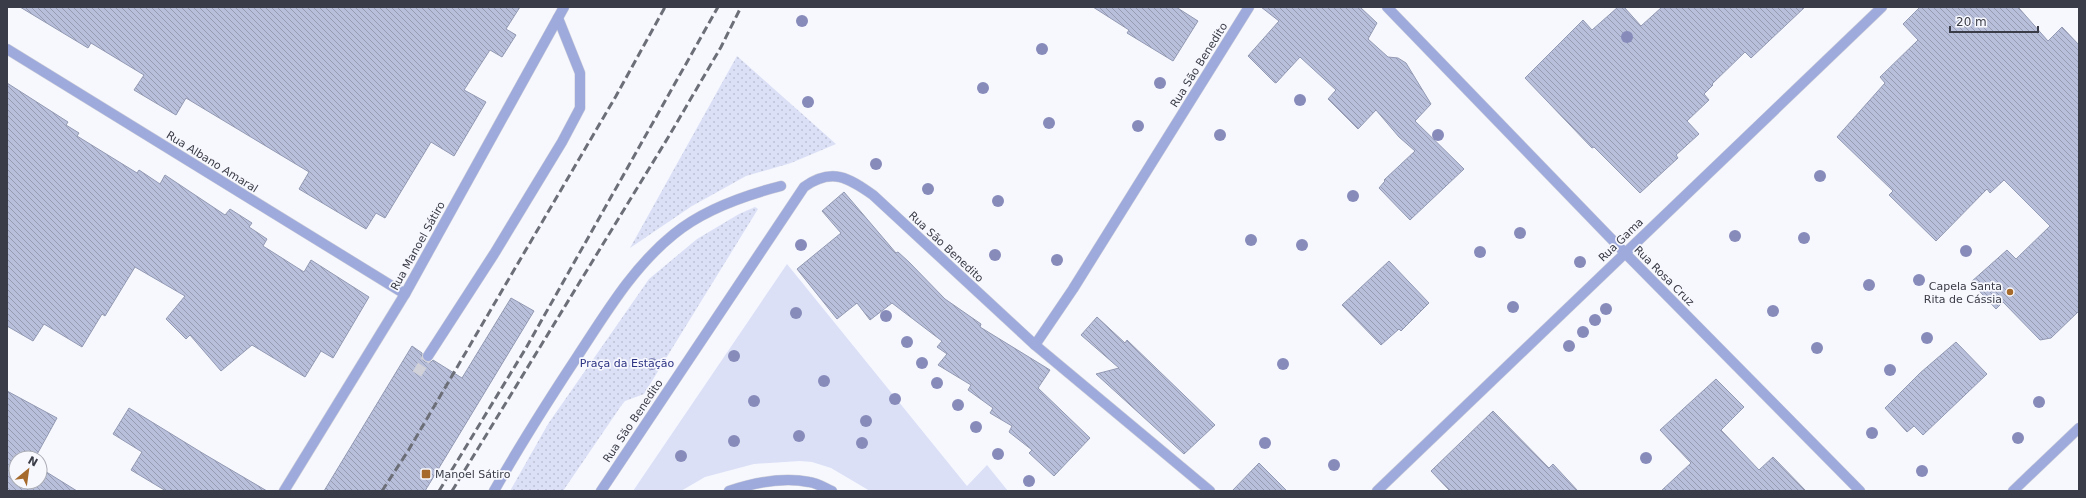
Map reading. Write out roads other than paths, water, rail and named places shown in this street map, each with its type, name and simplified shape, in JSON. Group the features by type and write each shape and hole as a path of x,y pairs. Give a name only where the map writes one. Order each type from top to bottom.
{"street":[{"name":"Rua Manoel Sátiro","path":"284,491 405,294 564,7"},
{"name":"Rua São Benedito","path":"601,491 804,187 815,179 832,175 850,179 873,195 1035,345 1073,289 1249,7"},
{"name":"Rua Rosa Cruz","path":"1387,7 1624,254 1860,491"},
{"name":"Rua Gama","path":"1377,491 1882,7"},
{"path":"428,356 494,254 562,142 580,108 580,72 558,18"},
{"name":"Rua Albano Amaral","path":"7,49 405,294"},
{"path":"494,491 526,435 609,308 650,255 675,232 704,215 748,195 781,186"},
{"path":"1035,345 1210,491"},
{"path":"2013,491 2079,428"},
{"path":"728,491 772,481 790,481 810,482 832,491"}],"tunnel":[{"path":"417,374 428,356"}],"railway":[{"path":"382,491 408,451 616,96 665,7"},
{"path":"439,491 526,348 718,7"},
{"path":"452,491 669,136 721,47 741,7"}],"place":[{"name":"Capela Santa Rita de Cássia","path":"2010,292"},
{"name":"Manoel Sátiro","path":"426,474"}],"park label":[{"name":"Praça da Estação","path":"627,363"}]}
